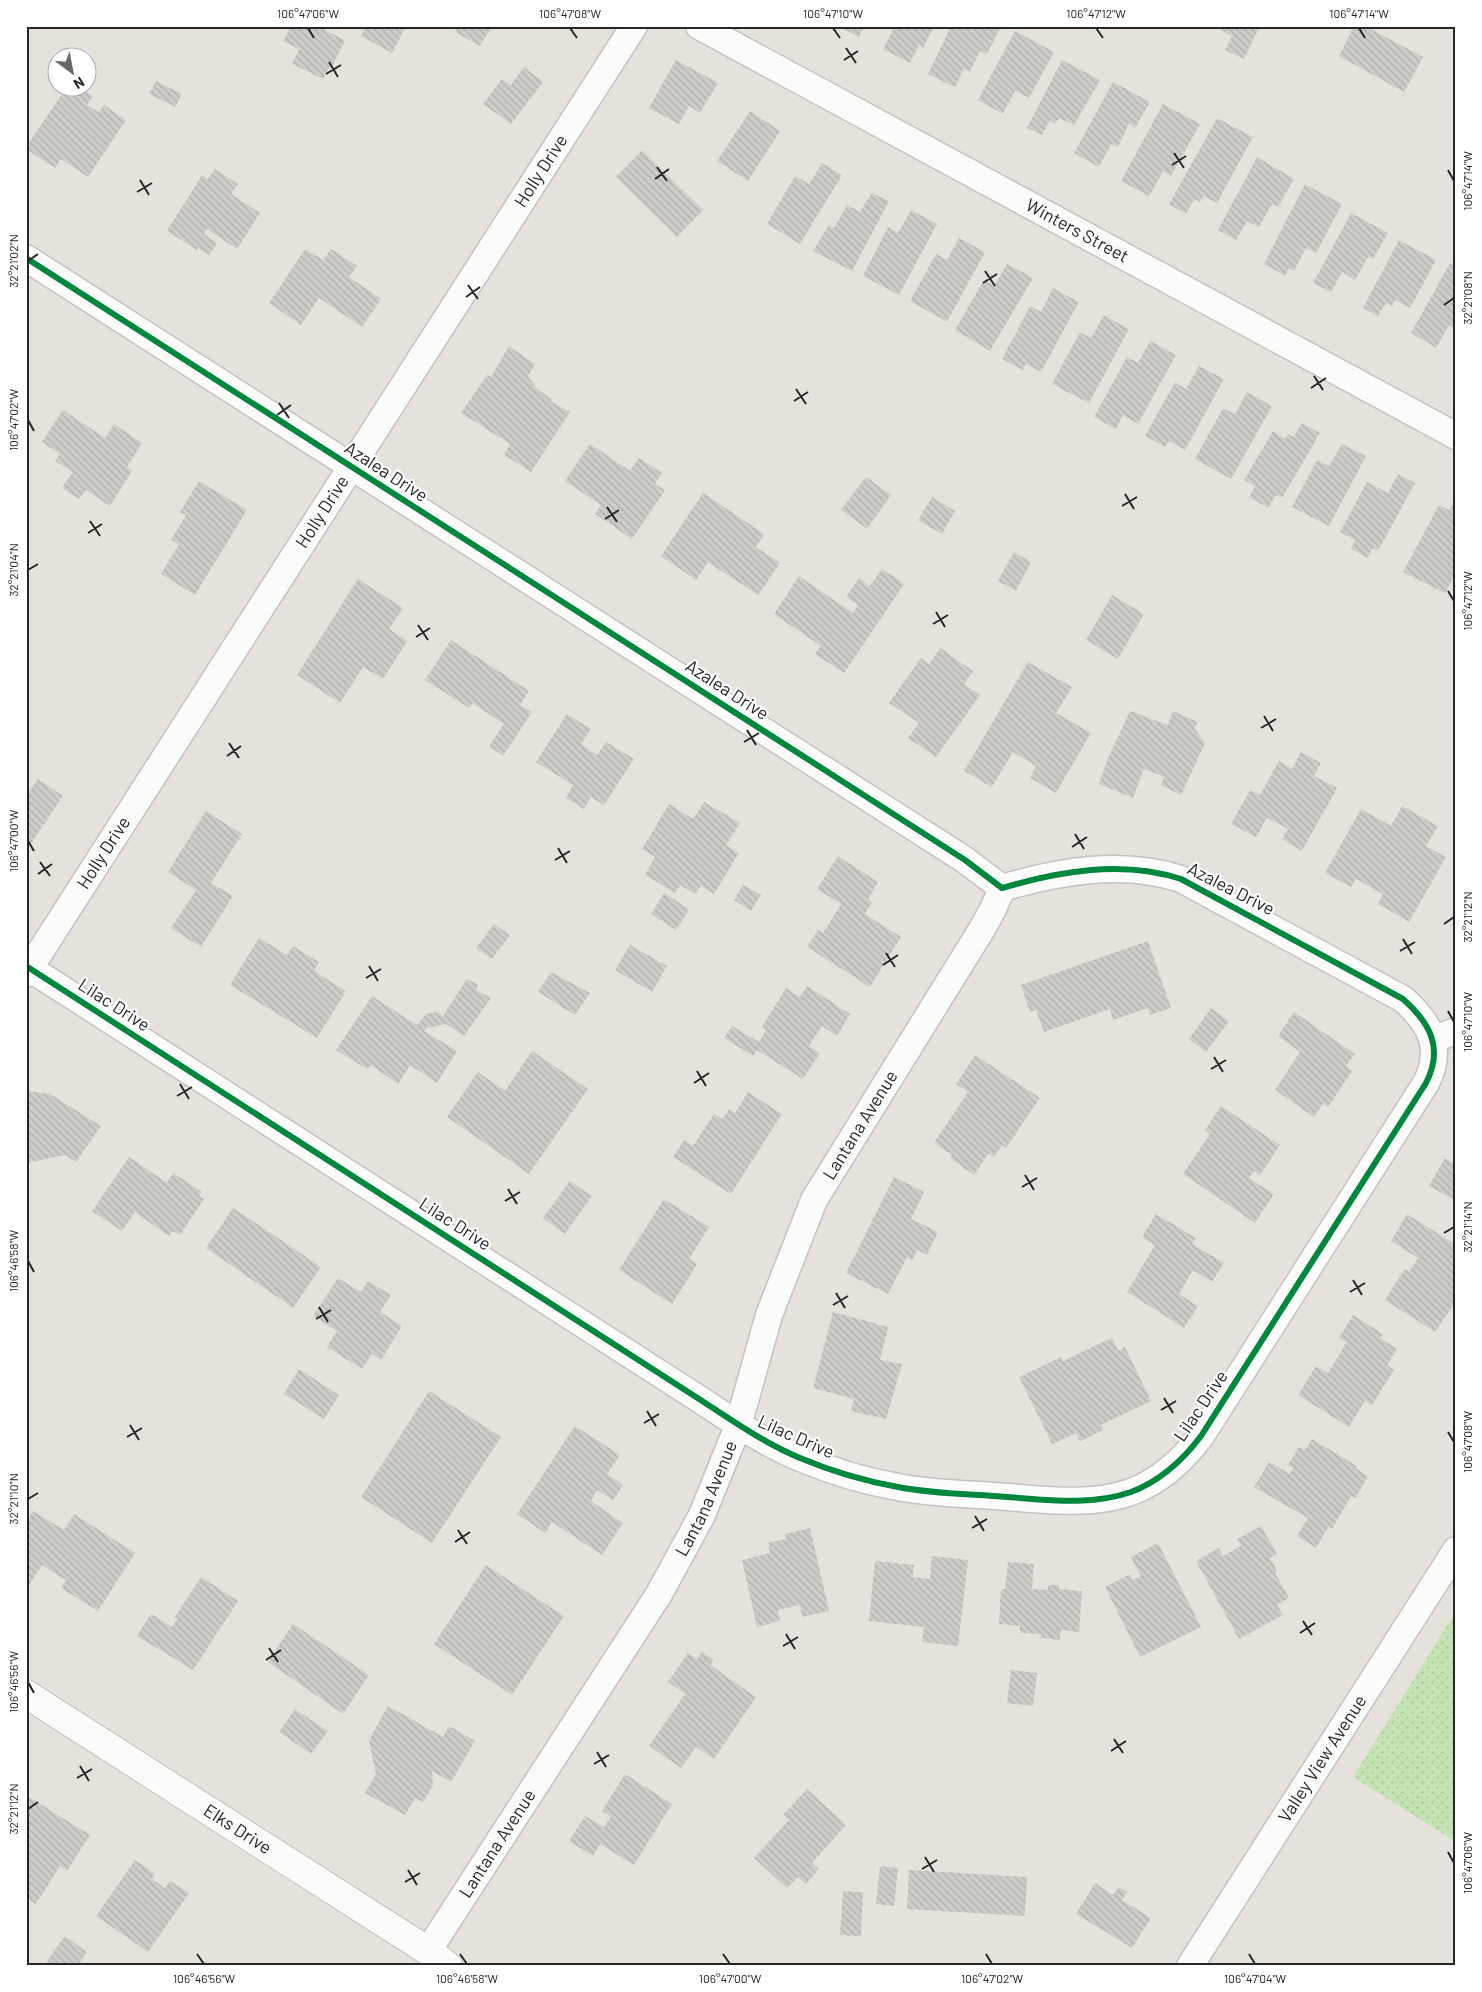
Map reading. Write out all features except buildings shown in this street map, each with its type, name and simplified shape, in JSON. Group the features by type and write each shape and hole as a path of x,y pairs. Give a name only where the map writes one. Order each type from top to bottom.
{"main road":[{"name":"Elks Drive","path":"26,1694 438,1958"}],"street":[{"name":"Holly Drive","path":"27,970 634,26"},
{"name":"Winters Street","path":"698,26 1456,436"},
{"name":"Azalea Drive","path":"26,258 965,860 1002,888 1041,878 1116,868 1145,870 1181,879 1403,999 1444,1035"},
{"name":"Lantana Avenue","path":"438,1958 659,1594 702,1515 738,1426 769,1315 814,1200 982,929 1002,888"},
{"name":"Lilac Drive","path":"27,970 688,1391 738,1426 777,1448 852,1477 899,1488 1053,1500 1084,1501 1110,1498 1132,1491 1154,1480 1189,1452 1426,1083 1444,1035"},
{"name":"Valley View Avenue","path":"1190,1966 1456,1550"}],"green space":[{"path":"1456,1611 1456,1842 1353,1777"}],"cycle path":[{"path":"26,258 965,860 1002,888 1046,877 1091,870 1136,870 1159,873 1181,879 1403,999 1421,1017 1427,1027 1434,1047 1434,1058 1426,1083 1201,1436 1187,1453 1161,1476 1131,1492 1085,1501 1038,1499 938,1492 885,1485 824,1467 772,1445 26,966"}]}
